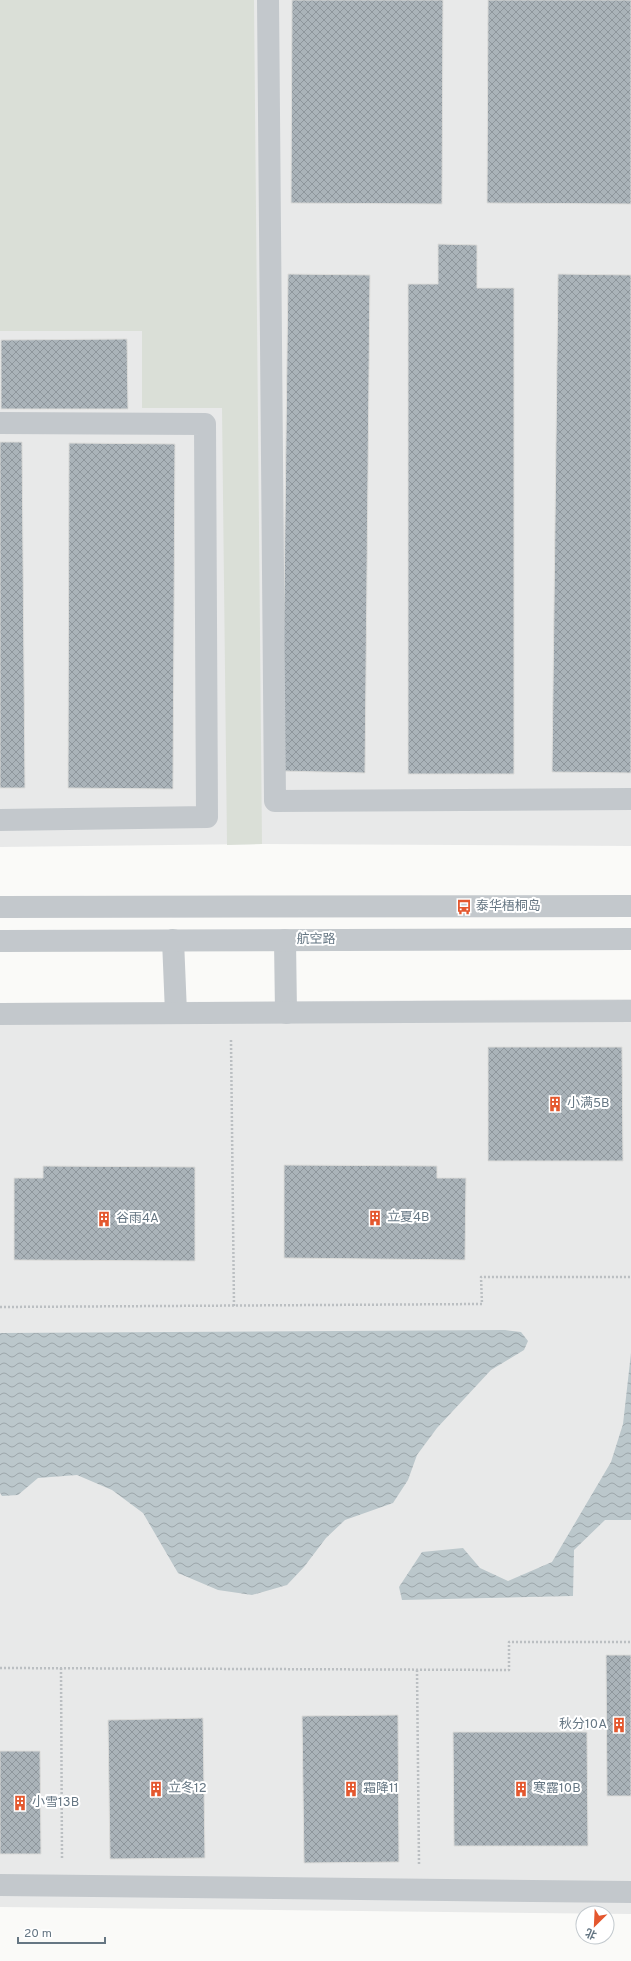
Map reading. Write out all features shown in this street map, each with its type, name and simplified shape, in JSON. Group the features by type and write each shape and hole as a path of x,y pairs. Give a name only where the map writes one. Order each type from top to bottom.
{"street":[{"path":"268,0 275,801 631,799"},
{"path":"0,423 205,424 207,802 207,818 0,820"},
{"path":"0,907 631,906"},
{"name":"航空路","path":"0,941 631,939"},
{"path":"173,940 176,1013"},
{"path":"285,940 286,1013"},
{"path":"0,1014 631,1012"},
{"path":"0,1885 631,1892"}],"path":[{"path":"231,1013 234,1306"},
{"path":"0,1307 482,1304 481,1277 631,1276"},
{"path":"0,1668 509,1670 509,1642 631,1642"},
{"path":"61,1668 62,1886"},
{"path":"417,1670 419,1890"}],"shaded area":[{"path":"0,0 631,0 631,846 262,844 0,847"},
{"path":"0,0 254,0 262,844 227,845 222,408 142,408 142,331 0,331"},
{"path":"631,999 631,1914 615,1914 615,1905 575,1905 575,1913 0,1907 0,1003"}],"water":[{"path":"505,1330 521,1332 528,1341 524,1350 491,1370 437,1428 417,1455 408,1480 393,1503 345,1520 326,1538 304,1567 287,1585 252,1595 218,1590 178,1573 143,1513 112,1490 77,1475 38,1478 18,1495 2,1496 0,1493 0,1333"},
{"path":"631,1353 631,1520 605,1520 574,1550 573,1596 402,1600 399,1587 422,1552 463,1548 480,1568 508,1581 552,1562 611,1462 623,1424"}],"building":[{"path":"292,0 443,0 442,204 291,203"},
{"path":"488,0 631,0 631,204 487,203"},
{"path":"438,244 477,245 477,288 514,288 514,774 408,774 408,284 438,284"},
{"path":"288,274 370,275 365,773 282,771"},
{"path":"558,274 631,275 631,773 552,772"},
{"path":"127,339 128,409 1,409 1,340"},
{"path":"0,442 22,442 25,788 0,788"},
{"path":"69,443 175,444 173,789 68,788"},
{"name":"小满5B","path":"488,1047 622,1047 623,1161 488,1161"},
{"name":"立夏4B","path":"284,1165 437,1166 437,1178 466,1178 465,1260 284,1258"},
{"name":"谷雨4A","path":"43,1166 195,1167 195,1261 14,1260 14,1178 43,1178"},
{"name":"秋分10A","path":"606,1655 631,1655 631,1796 607,1796"},
{"name":"霜降11","path":"398,1715 399,1862 304,1863 302,1716"},
{"name":"立冬12","path":"203,1718 205,1858 110,1859 108,1720"},
{"name":"寒露10B","path":"453,1732 587,1732 588,1846 454,1846"},
{"name":"小雪13B","path":"0,1751 40,1751 41,1854 0,1854"}],"place":[{"name":"泰华梧桐岛","path":"464,907"},
{"name":"小满5B","path":"555,1104"},
{"name":"立夏4B","path":"375,1218"},
{"name":"谷雨4A","path":"104,1219"},
{"name":"秋分10A","path":"619,1725"},
{"name":"立冬12","path":"156,1789"},
{"name":"霜降11","path":"351,1789"},
{"name":"寒露10B","path":"521,1789"},
{"name":"小雪13B","path":"20,1803"}]}
